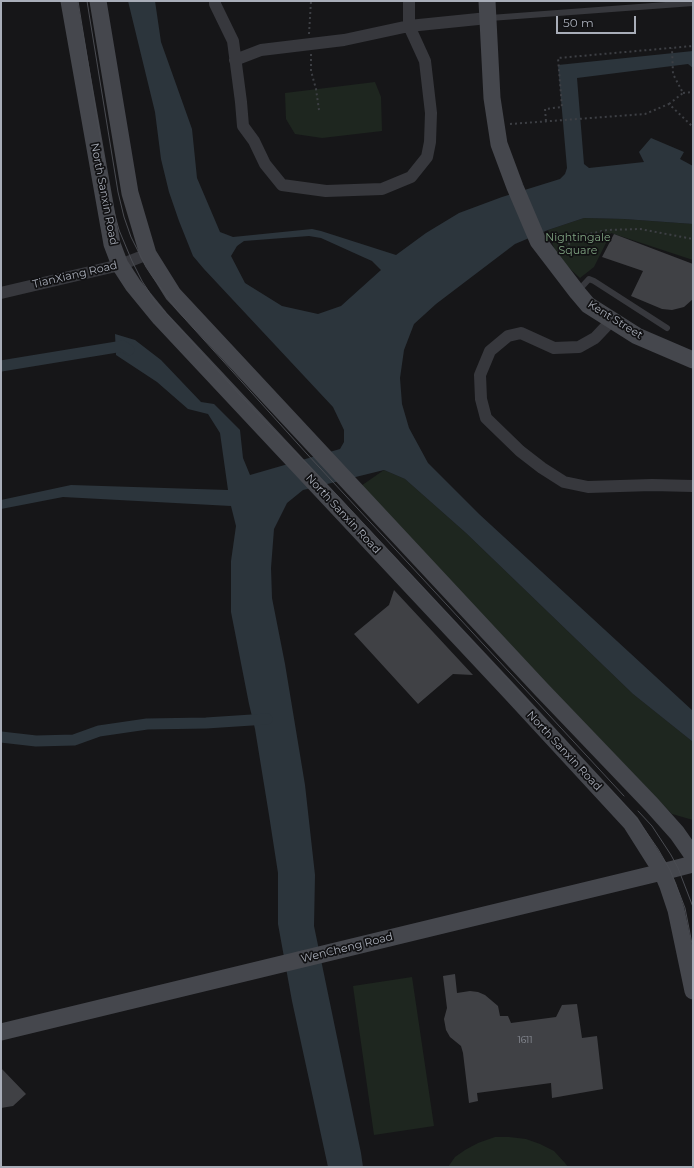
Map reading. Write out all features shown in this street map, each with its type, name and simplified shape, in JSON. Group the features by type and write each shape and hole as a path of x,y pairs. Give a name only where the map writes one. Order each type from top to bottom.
{"main road":[{"name":"North Sanxin Road","path":"69,1 112,244 120,265 133,285 160,318 631,823 662,872 668,886 676,910 693,991"},
{"path":"98,1 130,193 148,254 173,294 318,451 550,698 652,804 678,833 693,856"},
{"path":"488,9 492,98 496,125"},
{"name":"Kent Street","path":"496,125 499,144 538,241 577,292 588,305 637,336 693,360"},
{"name":"WenCheng Road","path":"1,1032 693,864"}],"street":[{"path":"215,1 215,4 233,41 243,126 254,141 265,164 282,185 326,191 382,189 411,178 427,158 430,142 431,113 425,61 409,26 409,1"},
{"path":"235,60 261,50 344,40 488,9"},
{"name":"TianXiang Road","path":"1,293 120,265 148,254"},
{"path":"612,320 595,338 579,347 554,348 521,333 508,336 490,350 480,375 481,399 486,418 520,451 542,468 564,482 588,487 652,485 693,486"}],"lane":[{"path":"488,9 671,2 693,3"},
{"path":"577,292 589,279 667,328"}],"path":[{"path":"546,121 545,109 562,107 558,58 693,46"},
{"path":"672,48 673,74 683,93"},
{"path":"496,125 645,114 669,104 683,93 693,92"},
{"path":"669,104 693,127"},
{"path":"557,257 566,246 580,236 607,230 640,228 693,239"}],"green space":[{"path":"375,82 381,97 382,131 322,138 295,134 286,119 285,93"},
{"name":"Nightingale Square","path":"584,218 624,219 693,224 693,260 611,233 594,267 580,278 557,257 548,230"},
{"path":"384,470 405,479 466,533 633,694 693,742 693,820 672,814 358,488"},
{"path":"412,977 434,1126 374,1135 353,986"},
{"path":"495,1137 526,1139 540,1144 554,1151 568,1167 448,1167 455,1157 465,1150 478,1143"}],"shaded area":[{"path":"128,1 155,1 161,42 192,129 197,178 220,232 233,237 312,229 396,255 426,233 459,213 502,197 560,179 565,174 567,168 558,65 693,51 693,68 688,64 577,78 584,164 589,168 644,162 639,152 651,138 684,152 680,159 693,166 693,224 624,219 584,218 548,230 515,244 436,304 414,324 404,350 400,378 402,404 409,428 428,463 479,514 693,711 693,742 633,694 466,533 405,479 384,470 303,490 287,503 274,529 271,568 272,598 285,664 305,785 315,875 314,926 363,1167 328,1167 292,1001 278,924 278,873 269,815 255,729 231,612 231,561 236,526 231,506 63,497 1,509 1,500 71,485 228,490 220,433 208,414 188,409 157,382 116,355 115,334 135,340 161,360 201,402 214,404 240,430 243,458 250,475 340,449 344,442 344,430 333,407 193,256 169,192 161,159 155,112","holes":["309,236 321,238 372,261 381,270 341,306 318,314 282,306 245,283 231,256 237,246 244,241"]}],"building":[{"path":"614,234 693,264 693,299 684,307 672,310 662,309 631,296 643,271 602,257"},
{"path":"394,590 473,675 453,674 418,704 354,634 389,605"},
{"path":"455,974 457,993 470,991 485,995 498,1006 500,1016 508,1016 511,1023 556,1017 562,1005 577,1004 582,1038 597,1036 603,1089 552,1098 551,1083 477,1093 478,1101 469,1103 461,1046 450,1037 446,1030 444,1019 447,1008 443,976"},
{"path":"1,1068 26,1094 13,1106 1,1108"}],"waterway":[{"path":"1,366 123,346 129,350"},
{"path":"1,737 36,741 74,740 99,731 147,724 206,723 267,719"}],"tram line":[{"path":"78,1 110,197 119,230 142,281 155,301 241,396 335,493 635,816 658,849 670,870 685,908 693,949"},
{"path":"87,1 118,192 131,237 152,276 176,309 307,454 624,796"},
{"path":"638,811 652,826 671,855 678,868 693,907"}]}
